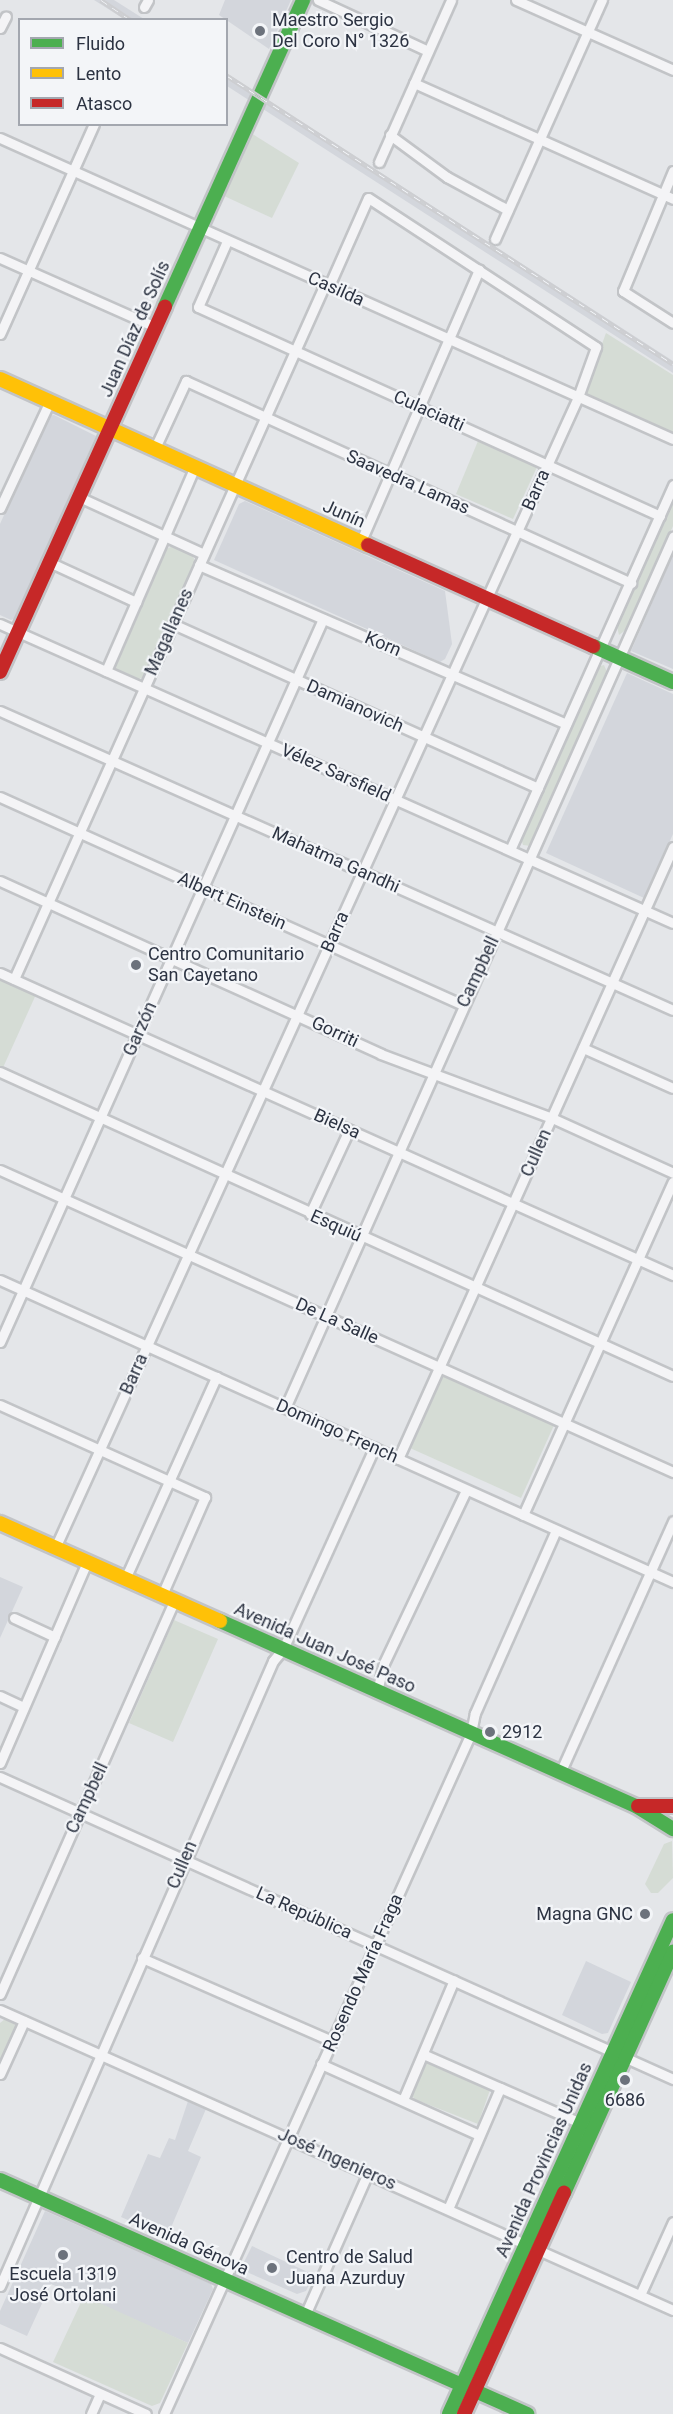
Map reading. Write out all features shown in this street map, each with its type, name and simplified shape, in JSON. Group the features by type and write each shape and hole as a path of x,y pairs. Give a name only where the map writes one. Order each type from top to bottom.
{"main road":[{"name":"Juan Díaz de Solís","path":"0,672 303,0"},
{"name":"Junín","path":"0,379 673,682"},
{"name":"Avenida Juan José Paso","path":"0,1523 636,1806 673,1828"},
{"name":"Avenida Juan José Paso","path":"636,1806 673,1806"},
{"name":"Avenida Provincias Unidas","path":"449,2414 533,2246 620,2054 673,1920"},
{"name":"Avenida Provincias Unidas","path":"464,2414 533,2246 580,2123 620,2054 673,1952"},
{"name":"Avenida Génova","path":"0,2180 527,2414"}],"street":[{"path":"318,0 428,51"},
{"path":"379,162 451,0"},
{"path":"516,0 673,70"},
{"path":"495,239 602,0"},
{"path":"0,28 6,16"},
{"path":"414,83 673,199"},
{"path":"0,334 93,126"},
{"path":"390,135 447,177 508,210"},
{"name":"Casilda","path":"0,138 673,439"},
{"path":"673,171 623,291 673,323"},
{"name":"Magallanes","path":"14,979 295,350 368,198 479,270"},
{"name":"Culaciatti","path":"227,241 198,307 660,516"},
{"path":"0,258 156,327"},
{"path":"361,541 479,270"},
{"name":"Barra","path":"55,1548 548,465 578,397 596,347 479,270"},
{"name":"Saavedra Lamas","path":"155,448 186,381 631,583"},
{"path":"0,508 50,401"},
{"path":"106,670 195,466"},
{"path":"510,850 673,485"},
{"path":"79,497 204,554"},
{"name":"Campbell","path":"285,1408 363,1238 463,1005 673,537"},
{"path":"50,562 136,602"},
{"name":"Korn","path":"199,565 567,724"},
{"name":"Garzón","path":"0,1342 323,619"},
{"name":"Vélez Sarsfield","path":"0,624 673,923"},
{"name":"Damianovich","path":"173,624 538,788"},
{"name":"Mahatma Gandhi","path":"0,711 673,1010"},
{"name":"Albert Einstein","path":"0,797 463,1005"},
{"name":"Cullen","path":"398,1459 673,847"},
{"name":"Gorriti","path":"0,881 298,1014 381,1054 434,1071 552,1118 673,1173"},
{"name":"Bielsa","path":"0,973 673,1275"},
{"path":"583,1048 673,1088"},
{"name":"Esquiú","path":"0,1072 224,1176 673,1376"},
{"path":"310,1214 349,1130"},
{"name":"De La Salle","path":"0,1170 673,1472"},
{"path":"523,1515 673,1182"},
{"name":"Domingo French","path":"0,1280 673,1582"},
{"path":"125,1579 216,1377"},
{"path":"0,1405 170,1481"},
{"name":"Cullen","path":"0,2286 184,1860 273,1661 283,1649 374,1448"},
{"name":"Campbell","path":"0,1994 81,1813 168,1598 205,1497 170,1481"},
{"path":"377,1691 384,1662 466,1490"},
{"path":"560,1773 673,1521"},
{"name":"Rosendo María Fraga","path":"164,2414 471,1733 475,1713 556,1530"},
{"path":"0,1763 87,1562"},
{"path":"14,1618 55,1637"},
{"path":"0,1696 24,1707"},
{"name":"La República","path":"0,1777 673,2079"},
{"path":"142,1958 332,2041"},
{"path":"403,2100 454,1980"},
{"name":"José Ingenieros","path":"0,2010 673,2310"},
{"path":"0,2074 24,2021"},
{"path":"423,2054 580,2123"},
{"path":"321,2064 479,2135"},
{"path":"448,2208 500,2088"},
{"path":"305,2315 368,2173"},
{"path":"640,2295 673,2222"},
{"path":"0,2348 146,2414"},
{"path":"91,2414 100,2394"}],"shaded area":[{"path":"94,0 114,0 142,18 122,18"},
{"name":"Maestro Sergio Del Coro N° 1326","path":"225,0 291,0 269,49 228,21 228,18 219,15"},
{"path":"228,74 673,361 673,373 228,87"},
{"path":"251,133 299,163 272,218 222,195"},
{"path":"606,333 673,375 673,435 583,396"},
{"path":"54,415 96,436 16,618 11,620 0,615 0,524 48,416"},
{"path":"478,441 537,467 513,519 456,494"},
{"path":"673,495 673,526 627,629 619,635 616,622"},
{"path":"245,501 445,591 452,644 445,659 440,662 214,560 239,504"},
{"path":"175,545 190,552 196,562 144,677 139,679 116,669 116,659 164,550"},
{"path":"673,554 673,669 631,651"},
{"path":"604,665 608,674 531,846 523,845 520,835 596,667"},
{"path":"627,673 673,694 673,834 644,898 546,853"},
{"path":"0,973 38,990 1,1072 0,1072"},
{"path":"444,1374 555,1423 521,1498 410,1448"},
{"path":"0,1577 23,1587 0,1638"},
{"path":"174,1620 218,1639 173,1742 129,1723"},
{"path":"672,1841 673,1878 658,1893 651,1893 645,1884 664,1844"},
{"path":"586,1961 631,1982 608,2033 602,2034 562,2015"},
{"path":"5,2019 14,2021 16,2031 0,2067 0,2023"},
{"path":"429,2062 490,2090 478,2124 414,2099 412,2094 423,2065"},
{"path":"188,2101 206,2109 188,2151 201,2157 167,2237 121,2217 148,2154 160,2158 169,2138 175,2140"},
{"path":"45,2211 211,2284 213,2289 188,2343 51,2284 27,2336 0,2324 0,2311"},
{"name":"Centro de Salud Juana Azurduy","path":"252,2246 314,2275 306,2291 297,2294 249,2273 243,2264"},
{"path":"84,2296 188,2343 160,2403 152,2406 53,2362"}],"railway":[{"path":"101,0 128,18"},
{"path":"228,76 673,364"}],"traffic: fast":[{"path":"165,306 303,0"},
{"path":"593,646 673,682"},
{"path":"220,1621 636,1806 673,1829"},
{"path":"449,2414 673,1920"},
{"path":"564,2193 673,1952"},
{"path":"0,2180 527,2414"}],"traffic: slow":[{"path":"0,379 368,545"},
{"path":"0,1523 220,1621"}],"traffic: jam":[{"path":"0,672 165,306"},
{"path":"368,545 593,646"},
{"path":"638,1806 673,1806"},
{"path":"464,2414 564,2193"}],"place":[{"name":"Maestro Sergio Del Coro N° 1326","path":"260,31"},
{"name":"Centro Comunitario San Cayetano","path":"136,965"},
{"name":"2912","path":"490,1732"},
{"name":"Magna GNC","path":"645,1914"},
{"name":"6686","path":"625,2080"},
{"name":"Escuela 1319 José Ortolani","path":"63,2255"},
{"name":"Centro de Salud Juana Azurduy","path":"272,2268"}]}
